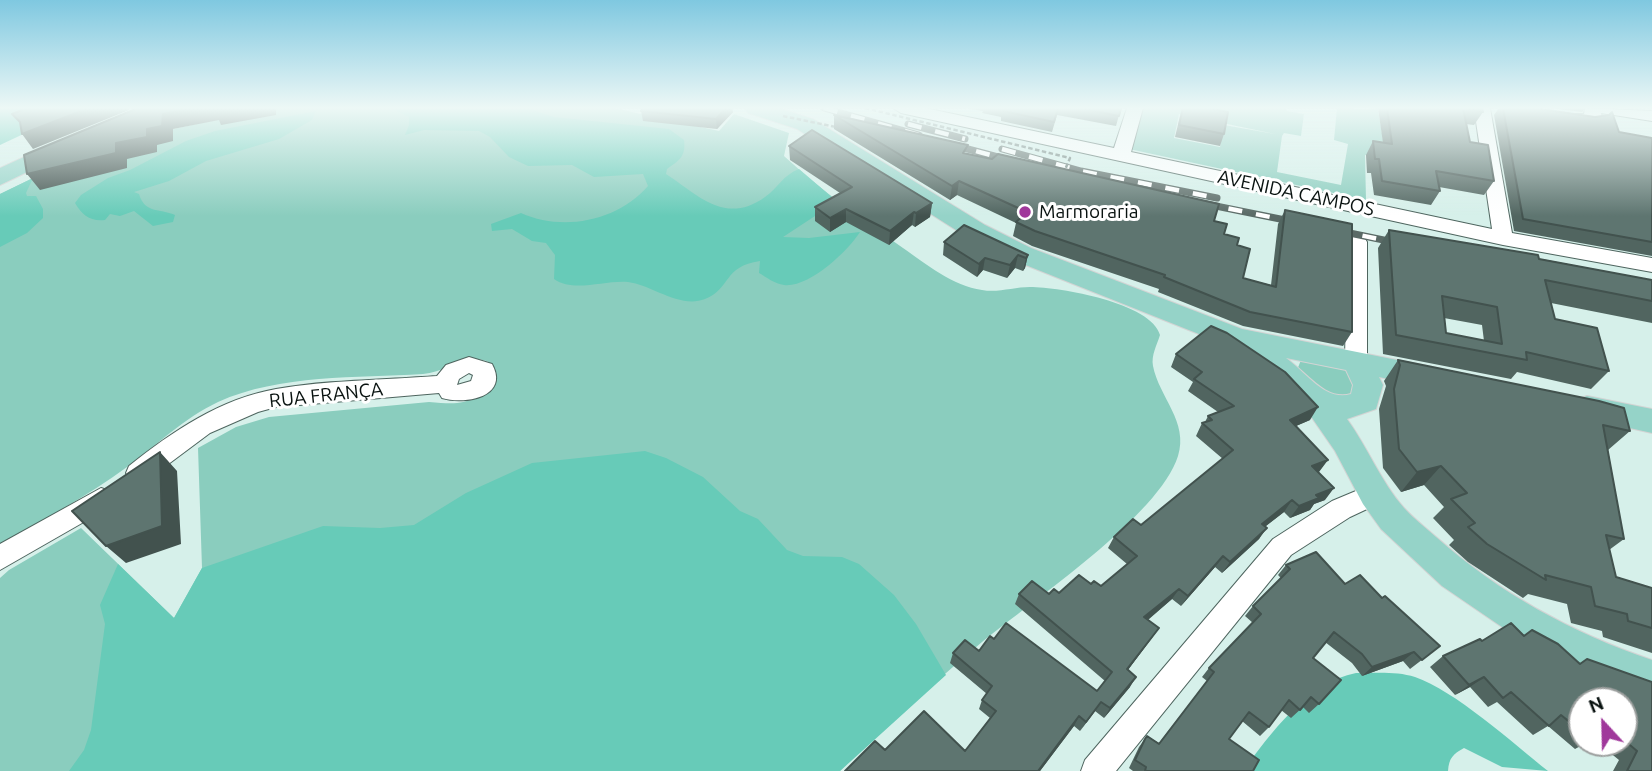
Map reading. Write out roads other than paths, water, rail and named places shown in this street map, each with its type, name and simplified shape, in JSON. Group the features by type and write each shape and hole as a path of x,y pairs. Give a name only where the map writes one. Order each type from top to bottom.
{"main road":[{"path":"0,178 70,144"},
{"path":"838,144 988,237 1022,254 1299,363 1356,361 1463,383"},
{"path":"1319,404 1344,408 1366,401 1368,384 1356,361"},
{"path":"1299,363 1319,404 1346,442 1375,494 1393,519 1427,552 1506,612 1591,657 1652,678"},
{"path":"1558,402 1652,421"}],"street":[{"name":"AVENIDA CAMPOS","path":"1069,144 1503,238 1652,265"},
{"path":"1121,155 1124,144"},
{"path":"1488,144 1503,238"},
{"path":"1356,361 1357,242"},
{"name":"RUA FRANÇA","path":"0,558 114,491 184,436 227,412 276,398 445,384"},
{"path":"1096,771 1282,547 1341,509 1375,494"}],"railway":[{"path":"949,144 1013,161"},
{"path":"1002,149 1081,171 1217,198"},
{"path":"1201,203 1300,223"},
{"path":"1335,230 1403,244"}],"place":[{"name":"Marmoraria","path":"1025,212"}]}
